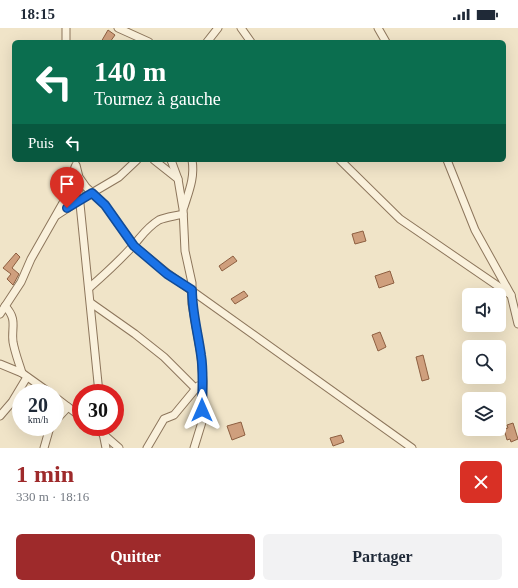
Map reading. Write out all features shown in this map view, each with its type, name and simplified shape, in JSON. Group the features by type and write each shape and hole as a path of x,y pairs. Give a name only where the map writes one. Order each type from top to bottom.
{"street":[{"path":"66,28 66,40"},
{"path":"118,28 145,40"},
{"path":"138,28 138,37"},
{"path":"209,40 218,28"},
{"path":"241,28 250,40"},
{"path":"378,28 385,40"},
{"path":"76,162 79,177 92,193 105,205 134,246 167,274 192,290 412,448"},
{"path":"76,162 98,384"},
{"path":"0,314 21,282 31,259 64,201 76,162"},
{"path":"55,216 119,177 135,162"},
{"path":"157,162 178,179"},
{"path":"172,162 178,179 183,212 185,252 192,290 192,304 201,355 203,380 202,422 194,448"},
{"path":"183,212 194,171 192,162"},
{"path":"342,162 400,219 511,295"},
{"path":"448,162 475,230 511,295 518,324"},
{"path":"89,288 134,246 144,232 161,219 183,212"},
{"path":"90,303 164,356 195,388"},
{"path":"0,416 12,402 24,375 13,340 14,322 10,312 5,306"},
{"path":"0,364 24,375 37,384"},
{"path":"148,448 164,419 174,415 203,380"},
{"path":"64,404 72,410"},
{"path":"64,411 68,407"},
{"path":"44,448 47,436"},
{"path":"104,436 106,448"},
{"path":"107,436 113,444 119,448"}],"building":[{"path":"108,30 115,35 111,40 102,40"},
{"path":"363,231 366,241 355,244 352,234"},
{"path":"16,253 20,257 12,268 19,274 13,285 7,279 11,274 3,268"},
{"path":"233,256 237,261 222,271 219,266"},
{"path":"390,271 394,283 379,288 375,276"},
{"path":"244,291 248,296 235,304 231,299"},
{"path":"380,332 386,347 378,351 372,335"},
{"path":"423,355 429,379 422,381 416,357"},
{"path":"241,422 245,435 232,440 227,426"},
{"path":"513,423 518,439 511,442 510,439 507,440 507,425"},
{"path":"341,435 344,442 333,446 330,438"}],"route":[{"path":"67,208 92,193 105,205 134,246 167,274 192,290 192,304 201,355 203,382 202,410"}]}
